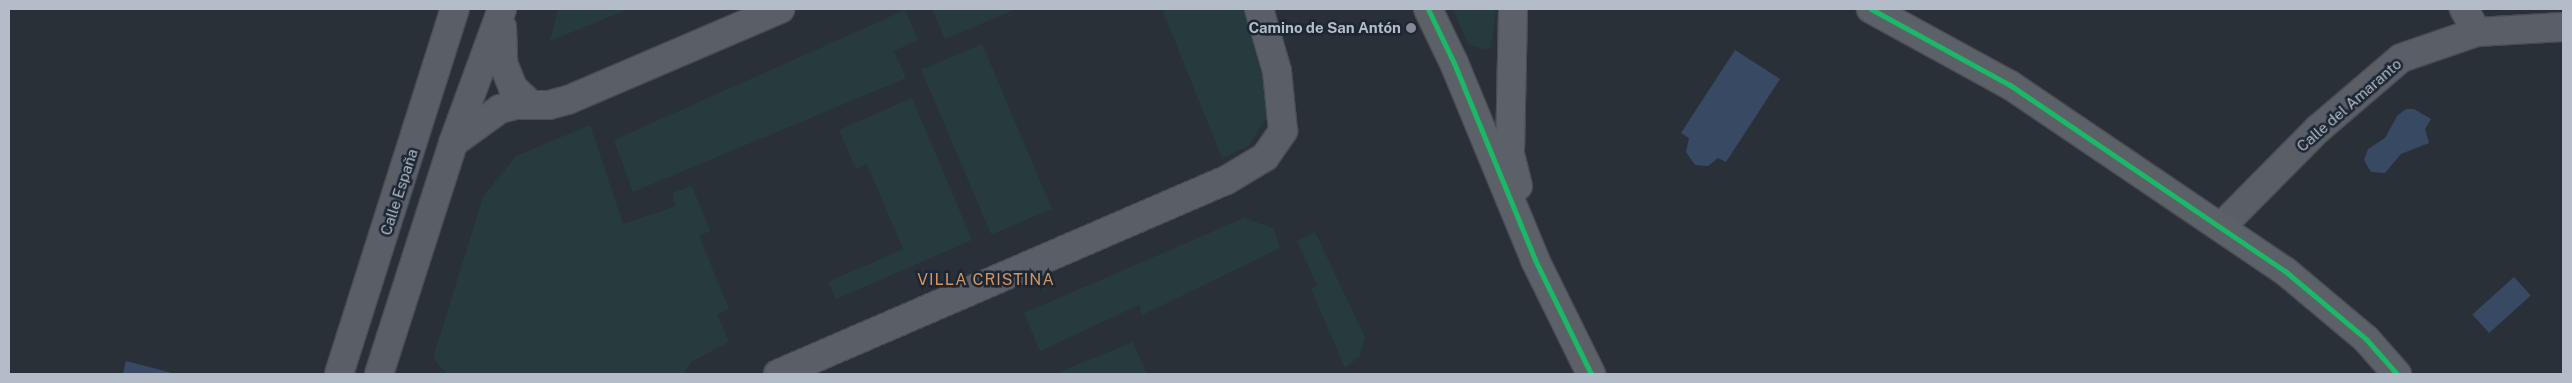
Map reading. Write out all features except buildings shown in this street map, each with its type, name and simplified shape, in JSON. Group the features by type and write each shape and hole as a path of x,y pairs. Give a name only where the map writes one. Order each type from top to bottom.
{"main road":[{"path":"1428,9 1454,63 1535,260 1591,374"},
{"path":"1513,9 1510,154 1535,260"},
{"path":"1871,9 2010,85 2221,227 2293,277 2366,339 2397,374"}],"street":[{"name":"Calle España","path":"340,374 455,9"},
{"path":"502,9 503,64 513,88 531,105"},
{"path":"379,374 453,143 502,9"},
{"path":"453,143 500,110 515,105 531,105 568,100 780,9"},
{"path":"778,374 1225,181 1265,157 1282,131 1277,71 1259,9"},
{"name":"Calle del Amaranto","path":"2221,227 2318,130 2401,58 2471,20 2563,27"}],"green space":[{"path":"558,9 629,9 550,41"},
{"path":"932,9 1016,9 945,39"},
{"path":"1162,9 1243,9 1266,91 1266,118 1249,146 1222,158"},
{"path":"1453,9 1496,9 1491,47 1485,50 1468,44"},
{"path":"905,10 918,40 894,51 906,78 633,192 614,140"},
{"path":"982,44 1052,209 991,235 921,70"},
{"path":"912,98 972,240 836,299 828,282 903,249 867,164 856,169 839,130"},
{"path":"590,125 623,224 676,206 672,193 692,186 710,231 699,236 729,309 717,314 729,342 691,362 683,374 447,374 433,358 483,197 516,156"},
{"path":"1244,218 1273,228 1280,248 1142,315 1139,305 1040,351 1024,313"},
{"path":"1315,232 1365,337 1360,356 1345,368 1311,289 1317,285 1297,241"},
{"path":"1133,342 1147,374 1054,374"}],"water":[{"path":"1735,50 1780,79 1726,162 1718,158 1708,166 1695,165 1686,152 1689,138 1681,133"},
{"path":"2406,109 2414,109 2431,119 2425,129 2429,143 2401,154 2385,173 2371,172 2364,160 2368,149 2385,138 2397,116"},
{"path":"2514,277 2531,296 2489,333 2472,314"},
{"path":"126,361 176,374 123,374"}],"transit line":[{"path":"1428,9 1454,63 1535,260 1591,374"},
{"path":"1871,9 2010,85 2285,271 2366,339 2397,374"}],"place":[{"name":"Camino de San Antón","path":"1411,28"}],"district":[{"name":"VILLA CRISTINA","path":"986,280"}]}
